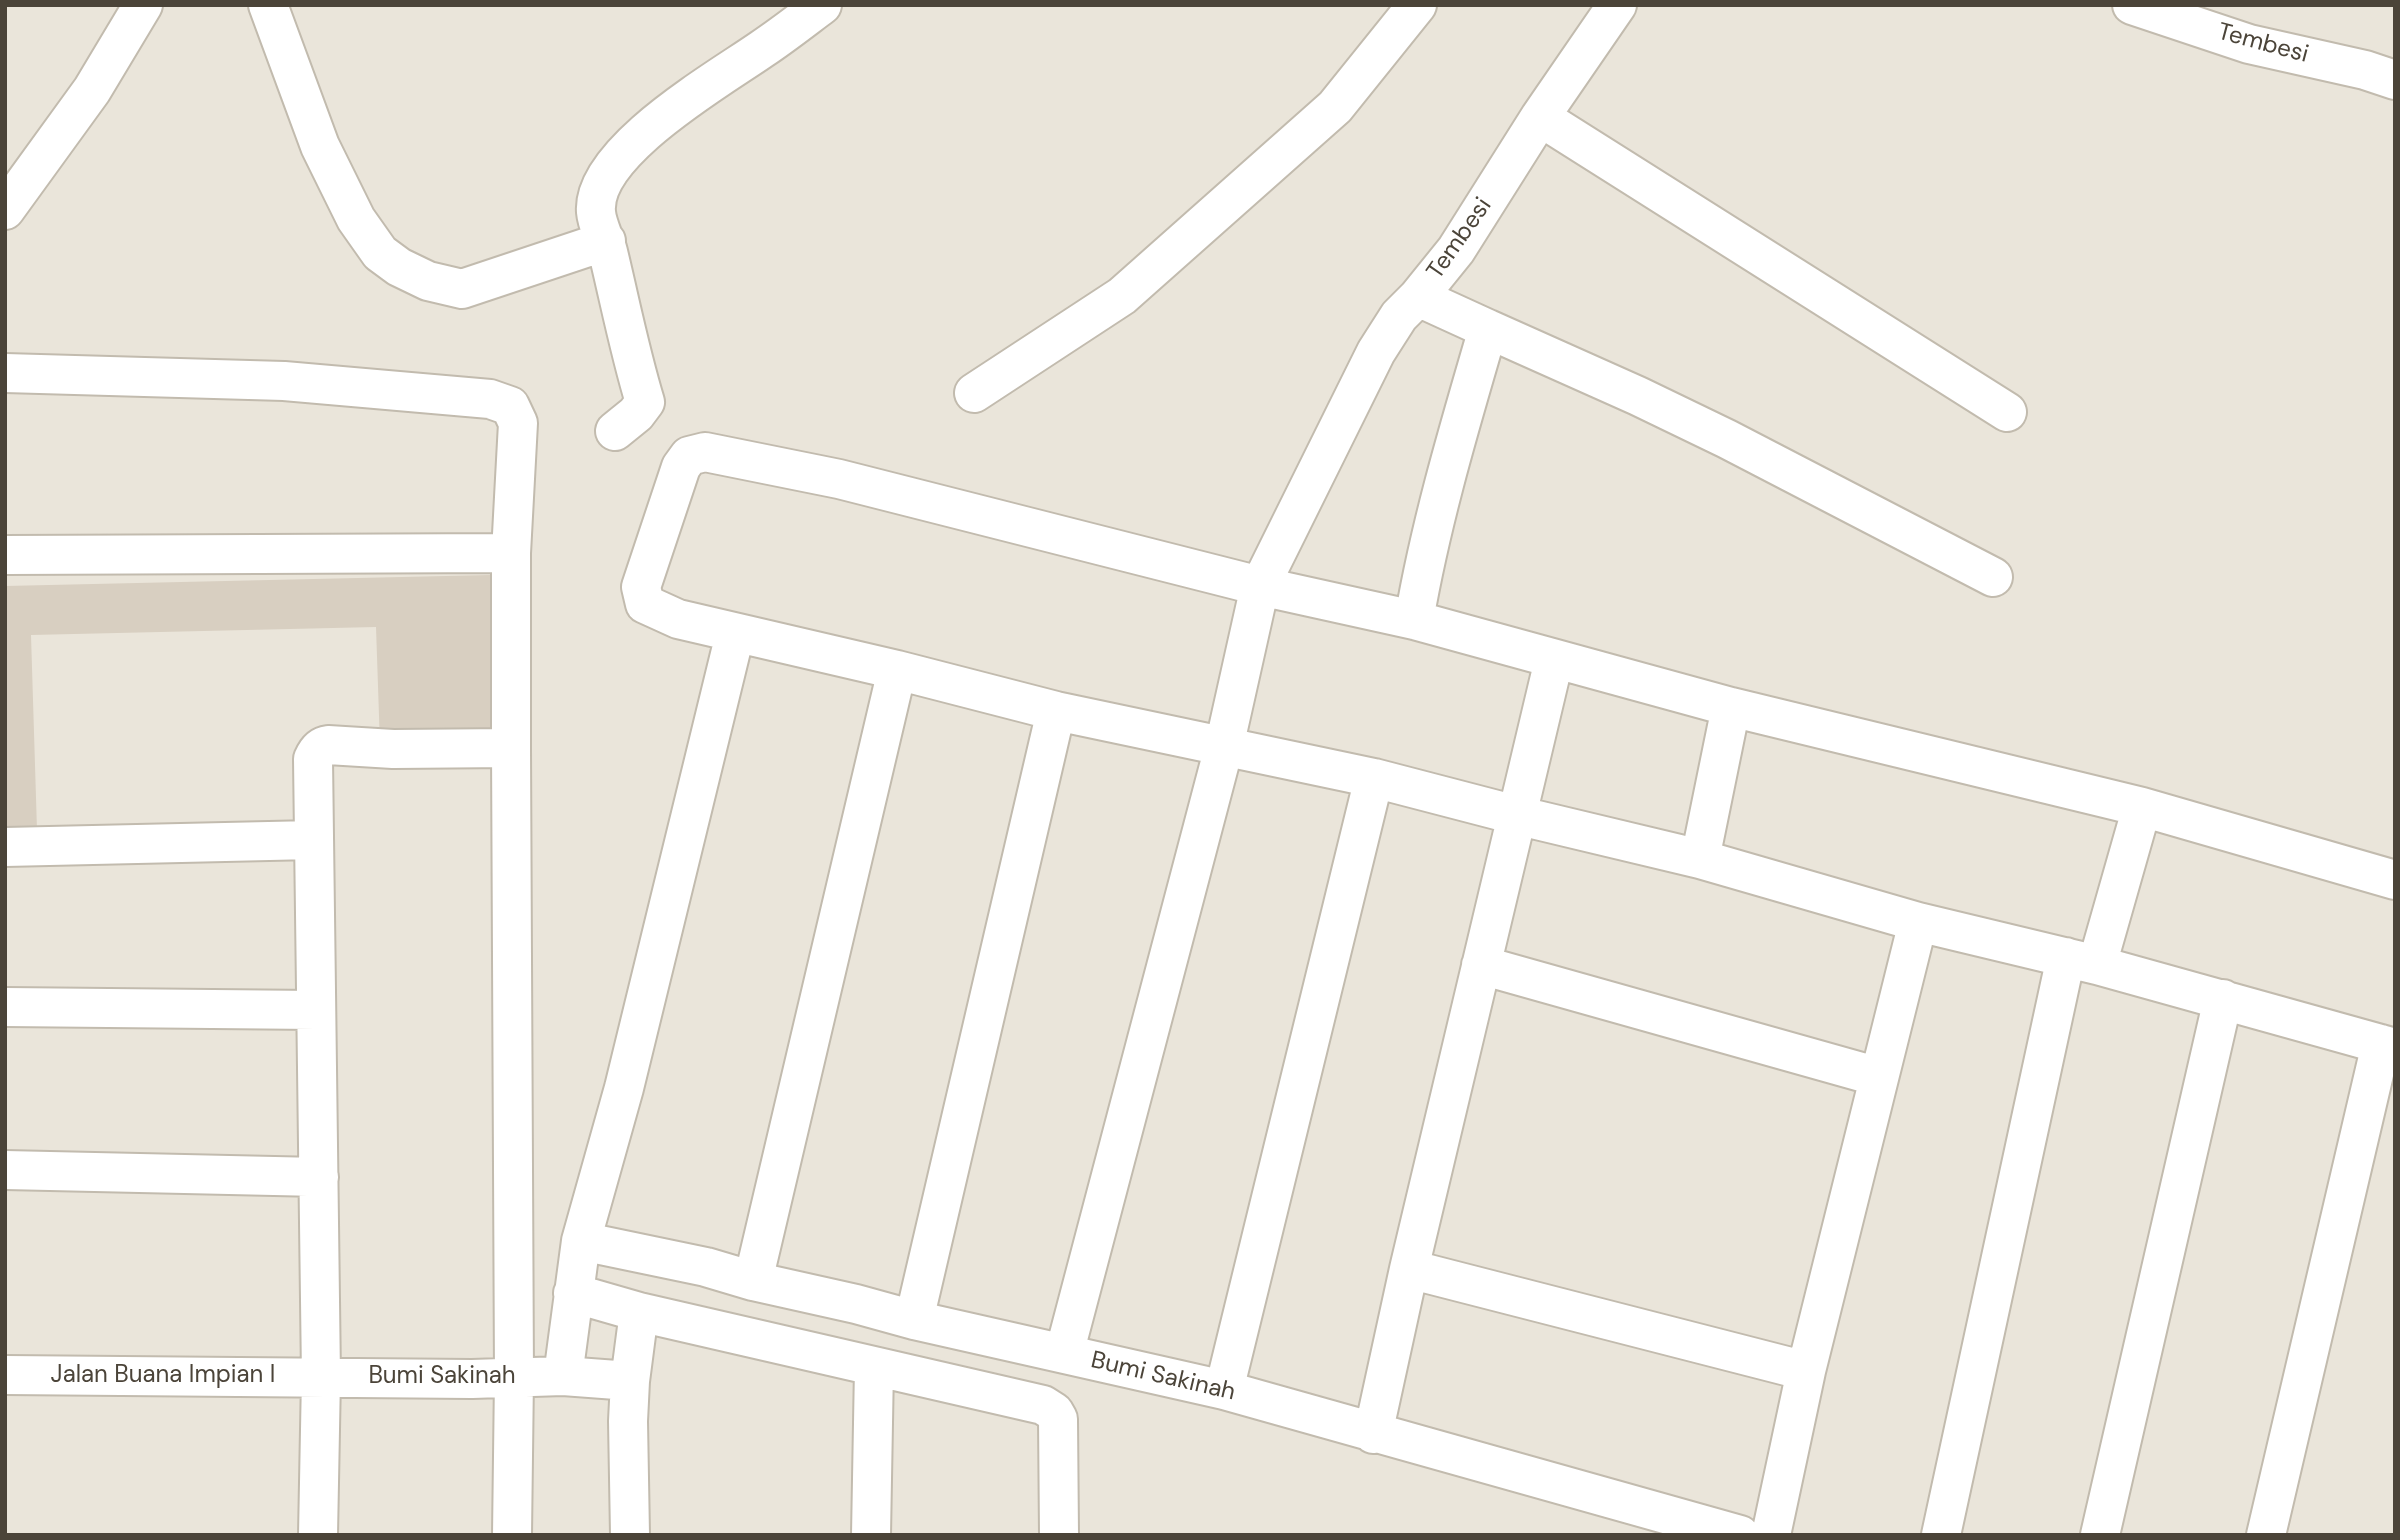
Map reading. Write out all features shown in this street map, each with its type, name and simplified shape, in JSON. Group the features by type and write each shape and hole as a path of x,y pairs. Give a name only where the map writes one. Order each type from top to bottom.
{"street":[{"path":"5,210 92,90 143,5"},
{"path":"268,5 326,158 356,219 380,253 399,267 428,281 462,289 606,241"},
{"path":"615,431 636,414 645,402 606,241 596,211 604,179 615,163 669,112 822,5"},
{"path":"974,393 1122,296 1335,107 1417,5"},
{"name":"Tembesi","path":"1617,5 1540,117 1456,250 1418,297 1727,439 1993,577"},
{"name":"Tembesi","path":"2132,5 2249,44 2365,70 2395,80"},
{"path":"1540,117 2007,412"},
{"path":"1064,1354 1224,747 1261,586 1376,352 1399,316 1418,297"},
{"path":"1416,607 1451,456 1488,329"},
{"path":"5,373 284,381 490,399 510,406 518,423 511,553 514,1377 512,1535"},
{"path":"2266,1535 2388,1046 2081,961 1918,922 1700,859 1374,778 1056,711 897,670 735,634 655,611 645,604 640,592 681,467 689,456 705,452 839,479 1261,586 1416,607 1554,660 1731,707 2142,807 2395,880"},
{"path":"5,555 511,553"},
{"path":"563,1376 582,1241 624,1088 735,634"},
{"path":"1373,1434 1409,1269 1554,660"},
{"path":"753,1281 897,670"},
{"path":"1700,859 1731,707"},
{"path":"914,1320 1056,711"},
{"path":"318,1535 321,1377 313,759 323,746 393,749 511,748"},
{"path":"1224,1390 1374,778"},
{"path":"1941,1535 2081,961 2142,807"},
{"path":"5,846 313,840"},
{"path":"1771,1535 1806,1371 1918,922"},
{"path":"1481,965 1879,1077"},
{"path":"2100,1535 2223,999"},
{"path":"5,1007 316,1010"},
{"path":"5,1170 319,1177"},
{"name":"Bumi Sakinah","path":"582,1241 706,1267 914,1320 1224,1390 1740,1535"},
{"path":"1409,1269 1806,1371"},
{"path":"573,1293 639,1312 1042,1405 1054,1412 1058,1419 1059,1535"},
{"path":"630,1535 628,1421 639,1312"},
{"path":"872,1535 874,1367"},
{"name":"Jalan Buana Impian I","path":"5,1375 321,1377"},
{"name":"Bumi Sakinah","path":"321,1377 472,1379 563,1376 630,1381"}],"shaded area":[{"path":"5,5 2395,5 2395,1535 5,1535"}],"building":[{"path":"490,575 495,742 380,745 376,627 31,635 37,830 5,831 5,586"}]}
